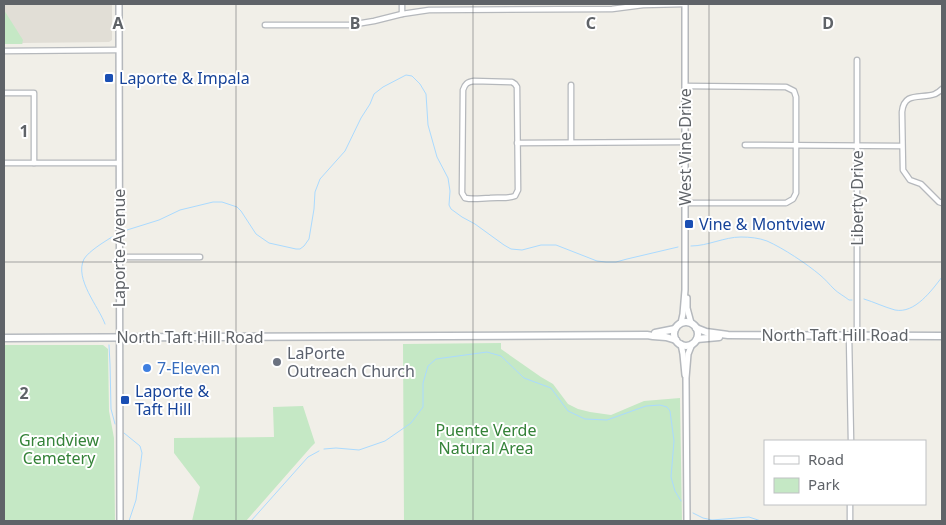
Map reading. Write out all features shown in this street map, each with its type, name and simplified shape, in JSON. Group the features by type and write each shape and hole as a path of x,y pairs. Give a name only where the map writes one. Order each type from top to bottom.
{"main road":[{"path":"694,326 686,322 681,323 675,329 674,334 678,342 686,345 692,344 697,339"},
{"name":"North Taft Hill Road","path":"694,326 706,332 728,334 942,336"},
{"name":"West Vine Drive","path":"694,326 697,332 697,339"},
{"name":"North Taft Hill Road","path":"647,335 675,329"},
{"name":"North Taft Hill Road","path":"697,339 728,334"},
{"name":"North Taft Hill Road","path":"4,338 647,335 666,337 678,342"}],"street":[{"name":"Laporte Avenue","path":"119,4 120,521"},
{"path":"402,4 402,14"},
{"path":"265,25 350,25 429,10 612,9 643,5 685,4"},
{"name":"West Vine Drive","path":"681,323 685,290 685,4"},
{"path":"4,51 119,50"},
{"name":"Liberty Drive","path":"857,60 857,336"},
{"path":"508,81 515,84 518,92 517,143 518,190 515,196 509,198 465,198 462,193 462,90 468,82 508,81"},
{"path":"570,85 571,142"},
{"path":"685,86 786,87 792,90 796,97 796,193 792,200 786,204 685,203"},
{"path":"942,90 936,94 912,97 906,101 902,112 903,170 910,180 921,184 942,203"},
{"path":"4,93 34,92 34,163"},
{"path":"517,143 684,142"},
{"path":"745,145 902,146"},
{"path":"4,163 120,162"},
{"path":"119,257 200,257"},
{"name":"West Vine Drive","path":"685,290 687,308 694,326"},
{"path":"849,336 851,440"},
{"path":"678,342 686,378"},
{"path":"687,521 686,378 688,354 692,344"},
{"path":"850,505 850,521"}],"shaded area":[{"path":"4,4 112,4 112,40 109,42 4,44"}],"green space":[{"path":"4,10 23,40 22,44 4,44"},
{"name":"Puente Verde Natural Area","path":"501,343 501,349 553,384 568,404 578,409 611,415 644,401 680,398 682,521 404,521 403,344"},
{"name":"Grandview Cemetery","path":"4,345 103,345 108,349 109,411 114,438 115,521 4,521"},
{"path":"303,406 315,443 246,521 192,521 200,487 174,453 174,438 274,437 273,407"}],"waterway":[{"path":"127,230 159,220 180,210 213,202 222,202 237,207 256,234 269,243 300,249 309,239 315,192 320,179 345,151 374,94 406,75 412,76 426,94 428,125 437,157 448,178 450,191 449,205 451,209 504,245 511,249 522,250 541,245 556,245 597,261 606,262 616,262 678,247"},
{"path":"105,324 85,284 82,267 84,259 89,253 112,237"},
{"path":"691,246 704,245 735,237 751,237 764,240 802,261 837,292 852,300"},
{"path":"864,299 895,310 902,310 916,305 942,277"},
{"path":"109,345 111,409 115,424"},
{"path":"324,449 359,450 385,441 411,423 423,407 423,383 428,366 436,359 487,352 501,356 524,378 551,388 568,411 585,419 607,420 646,406 660,405 667,407 670,411 674,441 671,477 675,491 681,501"},
{"path":"124,433 140,446 142,453 136,500 129,521"},
{"path":"251,521 308,457 319,451"},
{"path":"693,513 712,520 749,517 761,521"}],"place":[{"name":"Laporte & Impala","path":"109,78"},
{"name":"Vine & Montview","path":"689,224"},
{"name":"LaPorte Outreach Church","path":"277,362"},
{"name":"7-Eleven","path":"147,368"},
{"name":"Laporte & Taft Hill","path":"125,400"}]}
